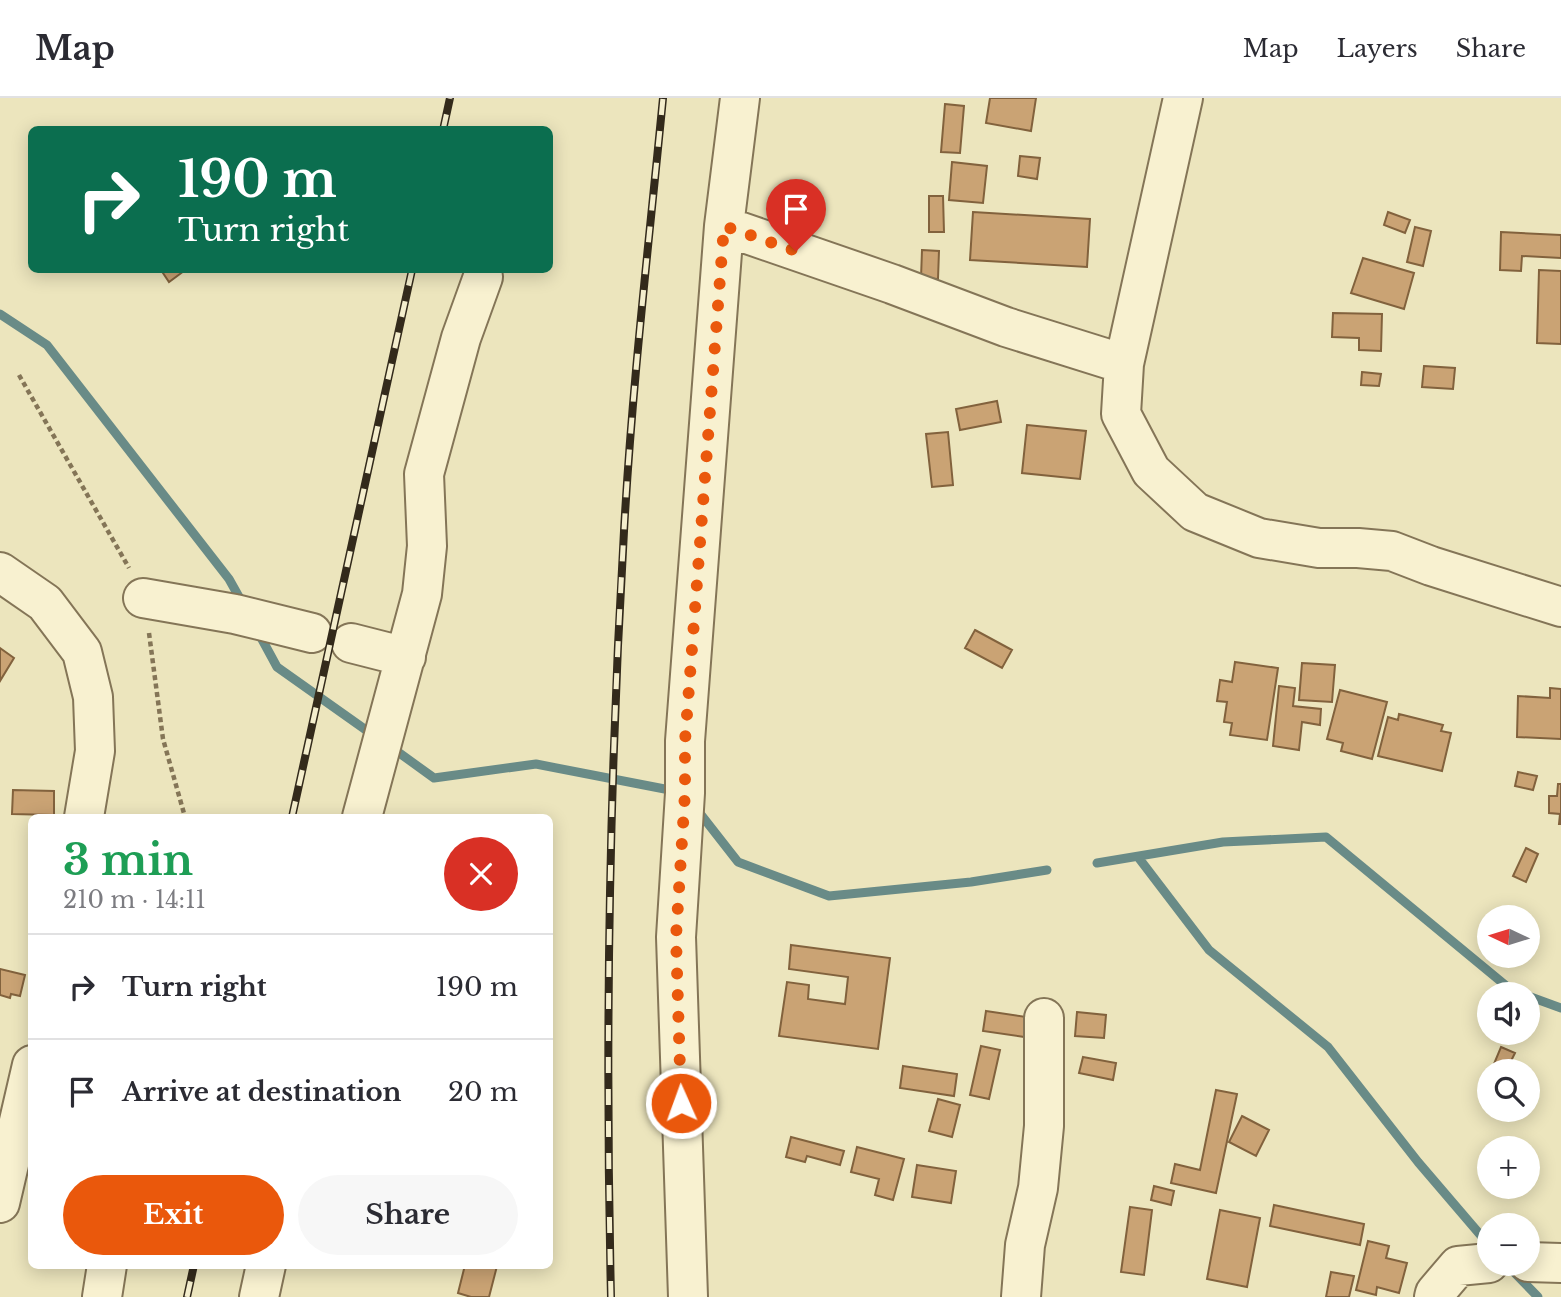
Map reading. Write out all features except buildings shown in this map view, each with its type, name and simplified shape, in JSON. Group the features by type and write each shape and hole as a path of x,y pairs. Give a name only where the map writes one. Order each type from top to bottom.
{"street":[{"path":"688,1297 676,937 685,793 685,741 724,226 740,98"},
{"path":"1183,98 1124,364 1121,414 1151,471 1195,512 1259,538 1319,548 1392,551 1561,607"},
{"path":"724,226 1006,327 1124,364"},
{"path":"363,814 422,594 427,547 424,474 461,338 483,277"},
{"path":"0,572 45,603 82,652 93,697 95,751 84,814"},
{"path":"143,598 235,614 312,633"},
{"path":"351,643 406,657"},
{"path":"1021,1297 1025,1245 1038,1188 1044,1126 1044,1018"},
{"path":"0,1082 25,1128"},
{"path":"0,1203 25,1128 28,1101"},
{"path":"1540,1262 1561,1263"},
{"path":"1434,1297 1458,1266 1477,1264"},
{"path":"102,1297 106,1269"},
{"path":"259,1297 265,1269"}],"waterway":[{"path":"0,314 47,345 229,579 243,604"},
{"path":"258,632 277,667 373,735"},
{"path":"391,747 434,778 536,764 675,791"},
{"path":"695,807 738,862 829,896 971,882 1047,870"},
{"path":"1097,863 1223,842 1326,837 1502,982"},
{"path":"1138,857 1209,950 1328,1047 1418,1162 1477,1231"},
{"path":"1540,1000 1561,1008"},
{"path":"1518,1276 1538,1297"}],"railway":[{"path":"444,126 450,98"},
{"path":"611,1297 608,1105 610,914 619,627 632,422 663,98"},
{"path":"293,814 411,273"},
{"path":"187,1297 193,1269"}],"route":[{"path":"681,1103 676,937 685,793 685,741 724,226 796,251"}]}
